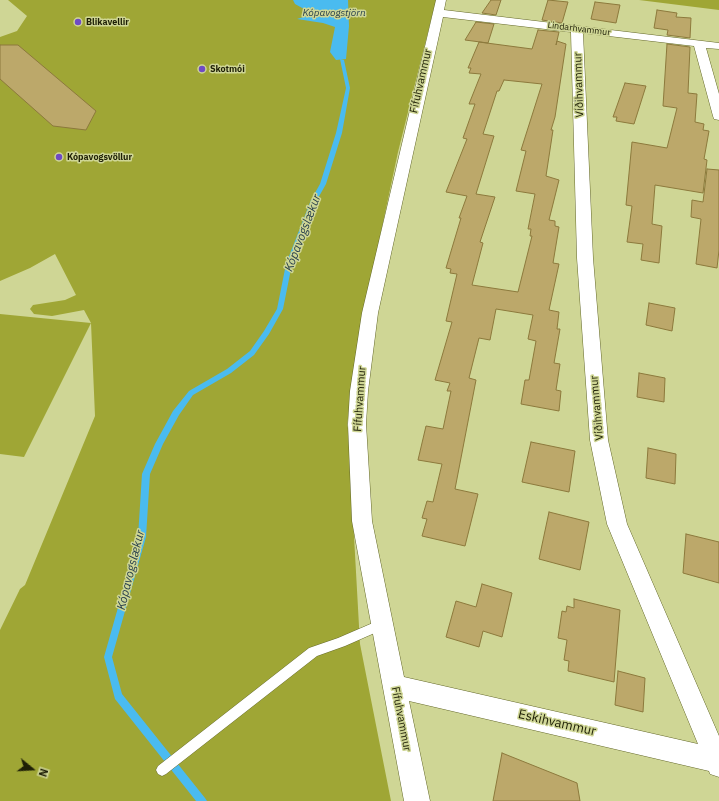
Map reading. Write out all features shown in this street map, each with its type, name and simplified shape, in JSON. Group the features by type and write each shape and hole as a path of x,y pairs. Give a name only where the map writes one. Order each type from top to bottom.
{"street":[{"name":"Lindarhvammur","path":"440,6 577,29 719,46"},
{"name":"Fífuhvammur","path":"417,801 362,521 357,424 359,391 370,313 430,42 440,6"},
{"name":"Víðihvammur","path":"577,29 585,258 599,440 618,524 718,762"},
{"path":"699,44 719,116"},
{"name":"Eskihvammur","path":"394,686 718,762"}],"lane":[{"path":"162,770 313,652 341,642 382,624"}],"green space":[{"path":"8,0 436,0 398,152 365,307 347,425 360,644 391,801 0,801 0,630 20,589 25,585 95,416 91,323 84,310 52,316 34,314 30,309 33,305 65,300 76,295 55,254 30,268 0,281 0,37 17,31 27,16"},
{"path":"639,0 719,0 719,10"},
{"path":"0,314 91,323 24,457 0,454"}],"water":[{"name":"Kópavogstjörn","path":"293,0 348,0 349,26 346,59 336,60 330,52 335,27 323,23 297,19 313,14 295,4"}],"building":[{"path":"491,0 501,0 496,15 482,13"},
{"path":"548,0 568,2 562,23 542,20"},
{"path":"595,2 620,5 616,23 591,19"},
{"path":"657,10 677,13 676,17 691,18 690,38 667,35 668,30 654,28"},
{"path":"476,22 494,24 488,43 465,40"},
{"path":"538,30 559,32 556,45 557,41 566,44 555,117 551,130 553,130 546,176 559,180 549,220 555,221 555,226 559,227 553,263 559,264 549,310 559,312 557,329 560,329 554,363 560,364 556,390 561,391 559,411 521,404 525,380 529,380 536,341 528,339 533,315 496,309 490,340 479,338 469,378 476,380 455,489 478,494 465,546 422,536 427,519 422,518 427,501 433,502 442,464 418,460 426,426 443,429 451,391 447,391 450,383 435,380 452,322 446,321 457,274 450,273 451,269 446,268 461,218 459,218 467,196 446,192 467,139 463,138 475,104 469,104 481,74 469,73 471,68 468,68 479,42 532,49","holes":["504,80 542,84 521,150 526,151 516,191 535,194 528,229 531,229 530,236 532,236 518,292 472,285 483,243 480,242 495,197 476,194 494,136 483,134 497,91 499,91"]},
{"path":"667,44 690,47 688,93 697,94 695,122 704,124 703,130 709,131 704,159 707,160 703,193 655,185 652,224 662,226 659,263 641,260 643,244 627,242 632,206 626,205 632,142 667,148 677,108 663,106"},
{"path":"0,45 18,45 96,111 86,130 53,126 0,79"},
{"path":"625,83 646,86 634,124 616,121 617,117 613,117"},
{"path":"707,169 719,170 719,250 717,268 696,264 701,219 691,217 692,200 703,202"},
{"path":"649,303 675,308 672,331 646,325"},
{"path":"639,373 665,378 664,402 637,397"},
{"path":"531,442 575,451 569,492 522,482"},
{"path":"648,448 676,454 675,484 646,478"},
{"path":"549,512 589,522 580,570 539,559"},
{"path":"686,534 719,542 719,583 683,573"},
{"path":"482,584 512,593 502,637 483,631 479,647 446,637 456,601 476,607"},
{"path":"574,599 620,610 614,682 568,671 569,661 564,660 567,640 558,638 562,611 566,612 567,606 574,608"},
{"path":"618,671 645,678 643,712 615,705"},
{"path":"502,753 577,783 580,801 493,801"}],"waterway":[{"name":"Kópavogslækur","path":"202,801 118,696 108,657 142,537 146,474 159,444 176,413 191,393 229,371 252,353 267,332 280,309 289,264 314,200 323,184 339,133 348,88 342,60"}],"place":[{"name":"Blikavellir","path":"78,22"},
{"name":"Skotmói","path":"202,69"},
{"name":"Kópavogsvöllur","path":"59,157"}]}
